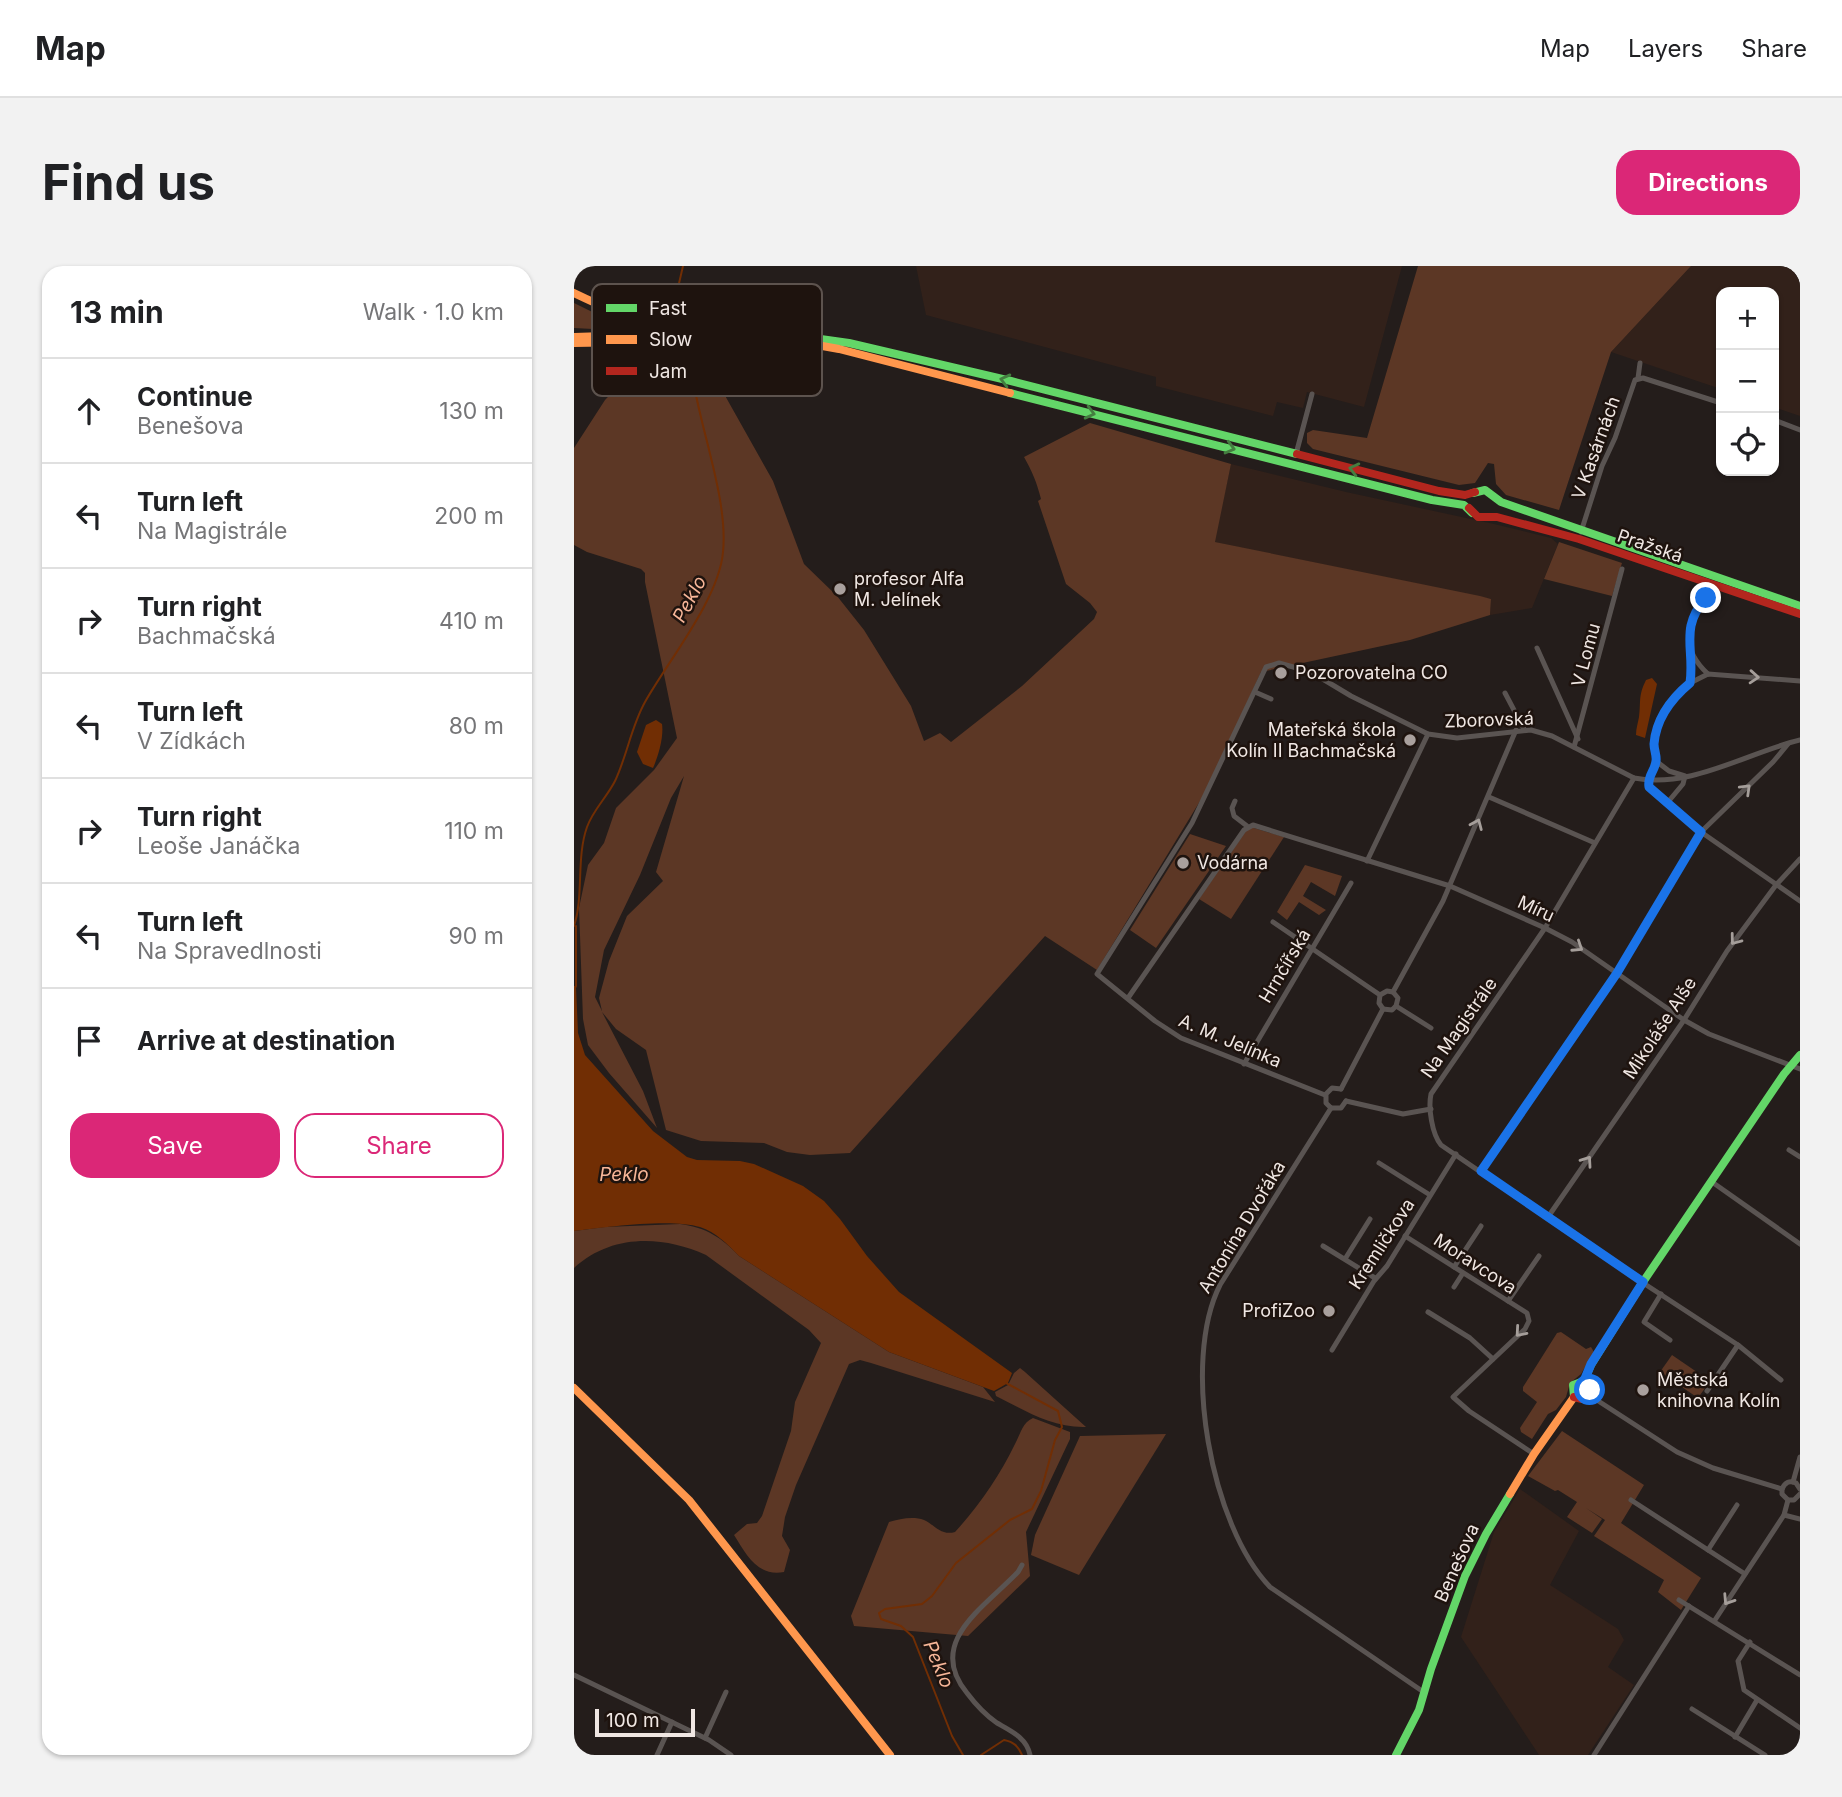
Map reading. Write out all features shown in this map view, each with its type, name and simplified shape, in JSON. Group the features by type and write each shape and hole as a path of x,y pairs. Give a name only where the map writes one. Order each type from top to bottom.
{"street":[{"path":"574,293 592,301"},
{"path":"574,337 592,336"},
{"path":"822,339 849,343 1011,381 1452,494 1468,495 1486,490 1495,496 1497,507 1488,517 1480,518 1464,505 1432,500 858,353 822,346"},
{"path":"574,342 592,341"},
{"path":"1638,378 1640,363"},
{"name":"V Kasárnách","path":"1581,532 1602,466 1615,438 1635,380 1643,378 1716,401"},
{"path":"1296,454 1312,394"},
{"path":"1779,422 1800,430"},
{"path":"1472,513 1469,500 1475,492"},
{"name":"Pražská","path":"1495,496 1501,502 1581,532 1790,602 1799,609"},
{"name":"Pražská","path":"1488,517 1497,517 1579,539 1799,609"},
{"name":"V Lomu","path":"1574,747 1622,569"},
{"path":"1706,598 1697,608 1688,632 1693,657 1708,674"},
{"path":"1537,648 1577,739"},
{"path":"1690,683 1693,657"},
{"name":"Zborovská","path":"1097,974 1192,823 1266,667 1279,663 1311,673 1427,734 1457,738 1524,729 1552,736 1633,778 1648,781 1707,771 1800,740"},
{"path":"1800,681 1708,674 1690,683 1671,702 1661,719 1654,742 1656,761 1648,781 1649,787 1701,832 1800,901"},
{"path":"1255,692 1271,699"},
{"path":"1505,693 1524,729"},
{"path":"1393,992 1450,887 1516,730"},
{"path":"1367,861 1427,734"},
{"path":"1481,1171 1617,973 1701,832 1788,744"},
{"path":"1656,761 1669,771 1685,776 1683,784 1668,802"},
{"name":"Na Magistrále","path":"1431,1109 1431,1094 1545,928 1633,778"},
{"path":"1489,797 1595,843"},
{"path":"1128,998 1247,826 1234,816 1232,808 1235,801"},
{"name":"Míru","path":"1247,826 1253,825 1450,887 1545,928 1572,943 1685,1020 1717,1037 1796,1067"},
{"name":"Mikoláše Alše","path":"1548,1217 1685,1020 1727,951 1776,885 1800,859"},
{"name":"Hrnčířská","path":"1244,1064 1351,883"},
{"path":"1273,922 1380,995"},
{"name":"A. M. Jelínka","path":"1097,974 1155,1021 1181,1038 1325,1095"},
{"path":"1387,991 1393,992 1398,998 1396,1006 1392,1010 1383,1009 1379,1003 1380,995 1387,991"},
{"path":"1396,1006 1431,1028"},
{"path":"1340,1089 1383,1009"},
{"name":"Benešova","path":"1396,1755 1413,1726 1465,1576 1486,1534 1534,1454 1574,1397 1571,1390 1573,1385 1584,1381 1591,1364 1643,1282 1796,1067 1800,1055"},
{"path":"1332,1088 1340,1089 1346,1095 1346,1101 1341,1108 1331,1108 1326,1103 1325,1095 1332,1088"},
{"path":"1346,1101 1402,1114 1431,1109 1437,1140 1738,1345 1781,1380"},
{"name":"Antonína Dvořáka","path":"1331,1108 1215,1294 1204,1335 1204,1412 1222,1498 1245,1555 1256,1573 1270,1587 1425,1693"},
{"path":"1789,1150 1800,1157"},
{"name":"Kremličkova","path":"1332,1350 1456,1154"},
{"path":"1379,1163 1430,1195"},
{"path":"1712,1182 1800,1244"},
{"path":"1345,1259 1370,1219"},
{"path":"1454,1267 1481,1226"},
{"name":"Moravcova","path":"1405,1236 1527,1313 1528,1325 1453,1396 1469,1411 1534,1454"},
{"path":"1323,1246 1376,1278"},
{"path":"1508,1301 1539,1256"},
{"path":"1454,1287 1464,1273"},
{"path":"1661,1294 1644,1322 1670,1340"},
{"path":"1428,1312 1470,1338 1493,1359"},
{"path":"1707,1391 1738,1345"},
{"path":"1584,1381 1590,1387 1589,1395"},
{"path":"574,1388 681,1491 755,1580 890,1755"},
{"path":"1574,1397 1582,1399 1589,1395"},
{"path":"1589,1395 1677,1452 1713,1468 1782,1489"},
{"path":"1793,1482 1800,1457"},
{"path":"1787,1482 1793,1482 1800,1491 1794,1500 1788,1500 1782,1494 1782,1489 1787,1482"},
{"path":"1631,1500 1745,1574"},
{"path":"1715,1620 1784,1515 1788,1500"},
{"path":"1709,1550 1737,1505"},
{"path":"1784,1515 1800,1519"},
{"path":"1022,1565 966,1623 954,1640 951,1654 961,1686 984,1714 1018,1735 1028,1746 1030,1755"},
{"path":"1679,1600 1800,1675"},
{"path":"1594,1755 1689,1606"},
{"path":"1749,1642 1739,1658 1738,1665 1744,1690 1800,1728"},
{"path":"574,1675 705,1738 732,1755"},
{"path":"705,1738 726,1692"},
{"path":"1735,1737 1757,1700"},
{"path":"1692,1709 1765,1755"},
{"path":"657,1755 672,1723"}],"shaded area":[{"path":"916,266 1402,266 1364,407 1307,392 1303,408 1277,402 1273,416 1156,386 1156,377 926,315"},
{"path":"1418,266 1691,266 1611,352 1559,510 1506,495 1496,484 1494,464 1488,463 1475,483 1459,485 1313,449 1307,443 1307,433 1313,430 1367,438"},
{"path":"1691,266 1800,266 1800,416 1779,409 1779,287 1716,287 1716,387 1611,352"},
{"path":"574,303 592,312 592,329 574,328"},
{"path":"609,396 725,396 773,481 804,564 837,596 864,630 911,706 924,741 940,733 951,742 1022,686 1094,619 1097,612 1090,603 1066,584 1038,501 1041,499 1038,488 1024,457 1090,423 1231,464 1215,542 1480,596 1491,599 1490,615 1410,640 1261,672 1208,788 1097,970 1045,936 850,1153 810,1155 787,1152 764,1143 701,1141 666,1130 646,1050 616,1029 602,1012 643,1091 657,1128 588,1045 583,1019 579,908 588,865 604,843 616,808 654,770 677,738 645,573 641,569 587,552 574,545 574,448","holes":["684,776 656,872 663,881 627,916 609,961 599,998 602,1011 595,997 604,950 640,875 671,798"]},
{"path":"1231,464 1494,524 1551,538 1558,544 1532,608 1490,615 1491,599 1214,542"},
{"path":"1559,542 1622,563 1612,596 1544,579"},
{"path":"1248,828 1284,837 1231,919 1199,899"},
{"path":"1190,834 1226,846 1156,948 1130,930"},
{"path":"1305,865 1342,876 1335,896 1311,882 1303,896 1326,910 1319,915 1299,902 1287,920 1277,912"},
{"path":"680,1224 713,1234 739,1256 889,1352 983,1387 995,1402 860,1360 849,1364 796,1485 785,1517 782,1536 790,1550 784,1572 775,1573 759,1568 734,1535 747,1524 757,1523 762,1516 791,1431 795,1402 821,1343 809,1330 706,1255 689,1248 655,1241 637,1241 604,1249 574,1268 574,1231"},
{"path":"1561,1332 1586,1349 1591,1347 1594,1352 1581,1374 1570,1383 1566,1397 1556,1410 1548,1414 1532,1439 1521,1432 1520,1428 1537,1402 1523,1391 1523,1387 1557,1333"},
{"path":"1672,1355 1710,1381 1698,1398 1660,1372"},
{"path":"1020,1368 1086,1427 1050,1422 996,1396 995,1392 1008,1385"},
{"path":"1033,1418 1070,1432 1070,1439 1026,1532 1030,1576 968,1636 854,1626 851,1616 889,1522 906,1518 920,1519 942,1531 955,1532 988,1490 1024,1426"},
{"path":"1562,1431 1644,1485 1621,1523 1701,1578 1681,1610 1658,1592 1664,1580 1594,1536 1605,1520 1586,1508 1602,1519 1592,1533 1567,1517 1577,1502 1528,1476"},
{"path":"1166,1434 1079,1575 1031,1555 1035,1535 1080,1436"},
{"path":"1520,1489 1579,1531 1550,1585 1618,1629 1624,1640 1608,1667 1634,1685 1588,1755 1539,1755 1461,1637 1494,1532"}],"water":[{"path":"1652,678 1657,684 1645,738 1636,735 1636,730 1642,690 1646,680"},
{"path":"656,720 662,724 662,735 653,768 643,764 637,752 646,725"},
{"name":"Peklo","path":"574,986 578,1033 585,1055 653,1131 687,1157 754,1164 803,1186 824,1201 899,1292 1012,1373 1008,1383 994,1391 889,1352 739,1256 706,1229 688,1224 656,1223 574,1231"}],"waterway":[{"name":"Peklo","path":"679,284 683,266"},
{"name":"Peklo","path":"574,926 587,827 615,781 645,702 703,609 719,570 723,552 722,513 696,396"},
{"path":"574,990 576,926"},
{"name":"Peklo","path":"963,1755 952,1736 913,1637 901,1626 881,1619 879,1613 885,1609 922,1604 932,1596 956,1563 1010,1520 1032,1509 1041,1491 1055,1440 1062,1427 1058,1411 1006,1383"},
{"name":"Peklo","path":"981,1755 1004,1740 1015,1745 1022,1755"}],"traffic: fast":[{"path":"822,339 849,343 1011,381 1297,454"},
{"path":"1010,393 1432,500 1464,505 1472,513"},
{"path":"1473,493 1485,490 1501,502 1800,606"},
{"path":"1584,1381 1591,1365 1643,1282 1784,1074 1800,1055"},
{"path":"1574,1397 1573,1385 1584,1381"},
{"path":"1396,1755 1419,1710 1465,1576 1510,1494"}],"traffic: slow":[{"path":"574,293 592,301"},
{"path":"574,337 592,336"},
{"path":"574,343 592,343"},
{"path":"822,346 1010,393"},
{"path":"574,1388 689,1500 890,1755"},
{"path":"1510,1494 1574,1397"}],"traffic: jam":[{"path":"1297,454 1439,491 1465,495 1475,492"},
{"path":"1469,508 1478,517 1497,517 1579,539 1800,614"},
{"path":"1574,1397 1582,1399 1589,1395 1590,1387 1584,1381"}],"place":[{"name":"profesor Alfa M. Jelínek","path":"840,589"},
{"name":"Pozorovatelna CO","path":"1281,673"},
{"name":"Mateřská škola Kolín II Bachmačská","path":"1410,740"},
{"name":"Vodárna","path":"1183,863"},
{"name":"ProfiZoo","path":"1329,1311"},
{"name":"Městská knihovna Kolín","path":"1643,1390"}],"route":[{"path":"1590,1390 1584,1381 1591,1364 1643,1282 1481,1171 1617,973 1701,832 1649,787 1648,781 1656,761 1654,742 1661,719 1671,702 1690,683 1693,657 1688,632 1697,608 1706,598"}]}
